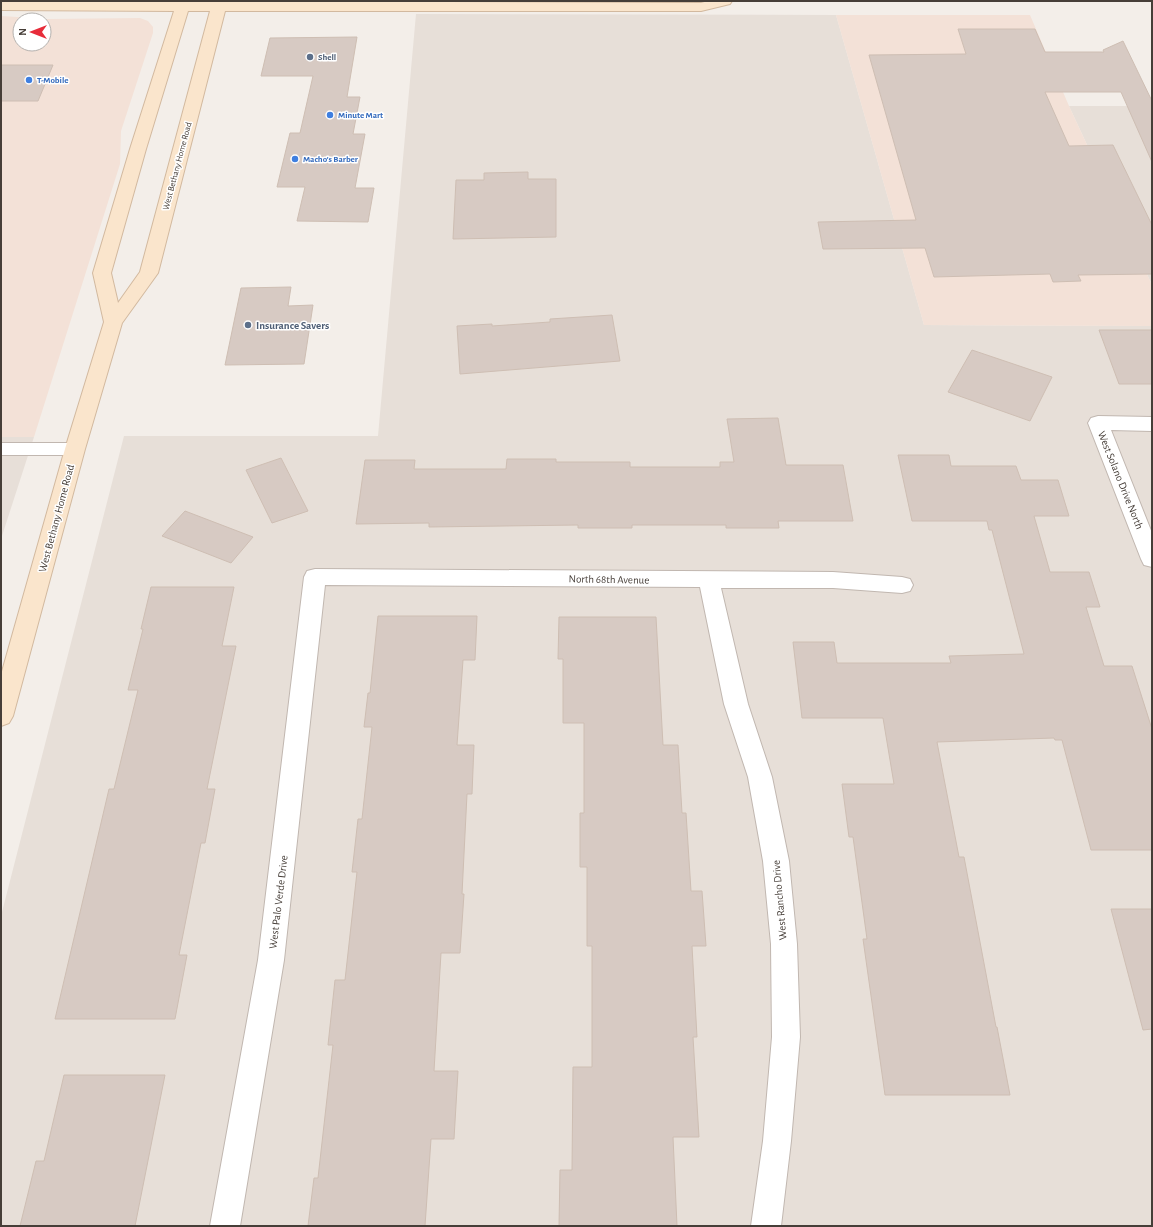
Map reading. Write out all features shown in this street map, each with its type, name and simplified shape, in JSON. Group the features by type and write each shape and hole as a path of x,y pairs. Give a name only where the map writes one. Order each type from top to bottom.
{"main road":[{"path":"1,6 220,3 701,7 725,1"},
{"name":"West Bethany Home Road","path":"113,322 102,273 138,149 184,3"},
{"name":"West Bethany Home Road","path":"1,716 75,449 113,322 149,272 220,3"}],"street":[{"name":"West Solano Drive North","path":"1152,424 1098,423 1152,559"},
{"name":"North 68th Avenue","path":"315,577 833,580 902,585"},
{"name":"West Palo Verde Drive","path":"225,1226 271,960 315,577"},
{"name":"West Rancho Drive","path":"709,580 736,704 760,777 777,869 784,944 786,1038 777,1141 766,1226"}],"lane":[{"path":"1,450 75,449"}],"shaded area":[{"path":"416,14 836,15 924,325 1152,326 1152,1226 1,1226 1,916 124,436 378,436"},
{"path":"836,15 1030,15 1069,106 1152,285 1152,326 924,325"},
{"path":"1,16 12,17 12,52 52,52 52,19 140,18 148,21 153,27 153,33 121,131 120,164 34,437 1,437"},
{"path":"1069,106 1152,106 1152,285"},
{"path":"1,437 34,437 1,539"}],"building":[{"path":"958,29 1035,29 1045,52 1104,52 1103,50 1123,41 1152,101 1152,162 1121,92 1045,92 1069,146 1113,145 1152,225 1152,274 1078,275 1081,281 1053,282 1050,274 934,277 925,248 823,249 818,222 916,220 869,55 966,54"},
{"path":"357,37 347,97 360,97 353,134 365,134 355,188 374,188 368,222 297,221 305,187 277,187 290,133 300,133 313,76 261,76 270,38"},
{"path":"1,65 53,65 38,101 1,101"},
{"path":"528,172 528,179 556,179 556,237 453,239 456,180 484,180 484,173"},
{"path":"291,287 288,306 313,305 304,364 225,365 241,288"},
{"path":"612,315 620,361 460,374 457,326 492,324 492,326 550,322 550,319"},
{"path":"1099,330 1152,330 1152,384 1119,384"},
{"path":"972,350 1052,377 1030,421 948,392"},
{"path":"778,418 786,465 843,465 853,521 778,521 779,528 726,528 726,525 632,525 632,528 578,528 578,525 429,527 429,523 356,524 365,460 415,460 414,469 506,469 507,459 556,459 556,462 630,462 630,467 720,467 720,462 734,462 727,419"},
{"path":"898,455 949,455 951,466 1016,466 1021,480 1058,480 1069,516 1034,516 1050,572 1089,572 1100,607 1086,607 1104,666 1132,666 1152,729 1152,850 1091,850 1062,740 1055,740 1054,738 937,742 959,857 964,857 1010,1095 885,1095 863,939 867,939 853,837 849,837 842,784 894,784 883,718 802,718 793,642 834,642 837,663 951,663 949,656 1024,654 992,530 989,530 987,521 912,521"},
{"path":"281,458 308,511 272,523 246,470"},
{"path":"185,511 253,537 231,563 162,536"},
{"path":"151,587 234,587 222,646 236,646 207,789 215,789 205,843 201,843 179,955 187,955 175,1019 55,1019 109,789 114,789 138,690 128,690 143,629 141,629"},
{"path":"378,616 477,616 475,660 463,660 457,745 474,745 472,794 467,794 462,894 464,894 460,953 441,953 434,1071 458,1071 454,1139 431,1139 425,1226 308,1226 314,1178 318,1178 333,1045 328,1045 335,980 345,980 357,872 352,872 358,819 362,819 372,727 364,727 368,693 370,693"},
{"path":"559,617 656,617 663,745 678,745 682,813 686,813 691,891 702,891 706,946 692,946 697,1037 693,1037 699,1137 673,1137 677,1226 559,1226 560,1170 572,1170 573,1067 592,1067 592,946 587,946 587,867 580,867 580,813 584,813 584,723 563,723 563,659 558,659"},
{"path":"1111,909 1152,909 1152,1029 1143,1030"},
{"path":"64,1075 165,1075 135,1226 20,1226 36,1161 44,1161"}],"place":[{"name":"Shell","path":"310,57"},
{"name":"T-Mobile","path":"29,80"},
{"name":"Minute Mart","path":"330,115"},
{"name":"Macho's Barber","path":"295,159"},
{"name":"Insurance Savers","path":"248,325"}]}
